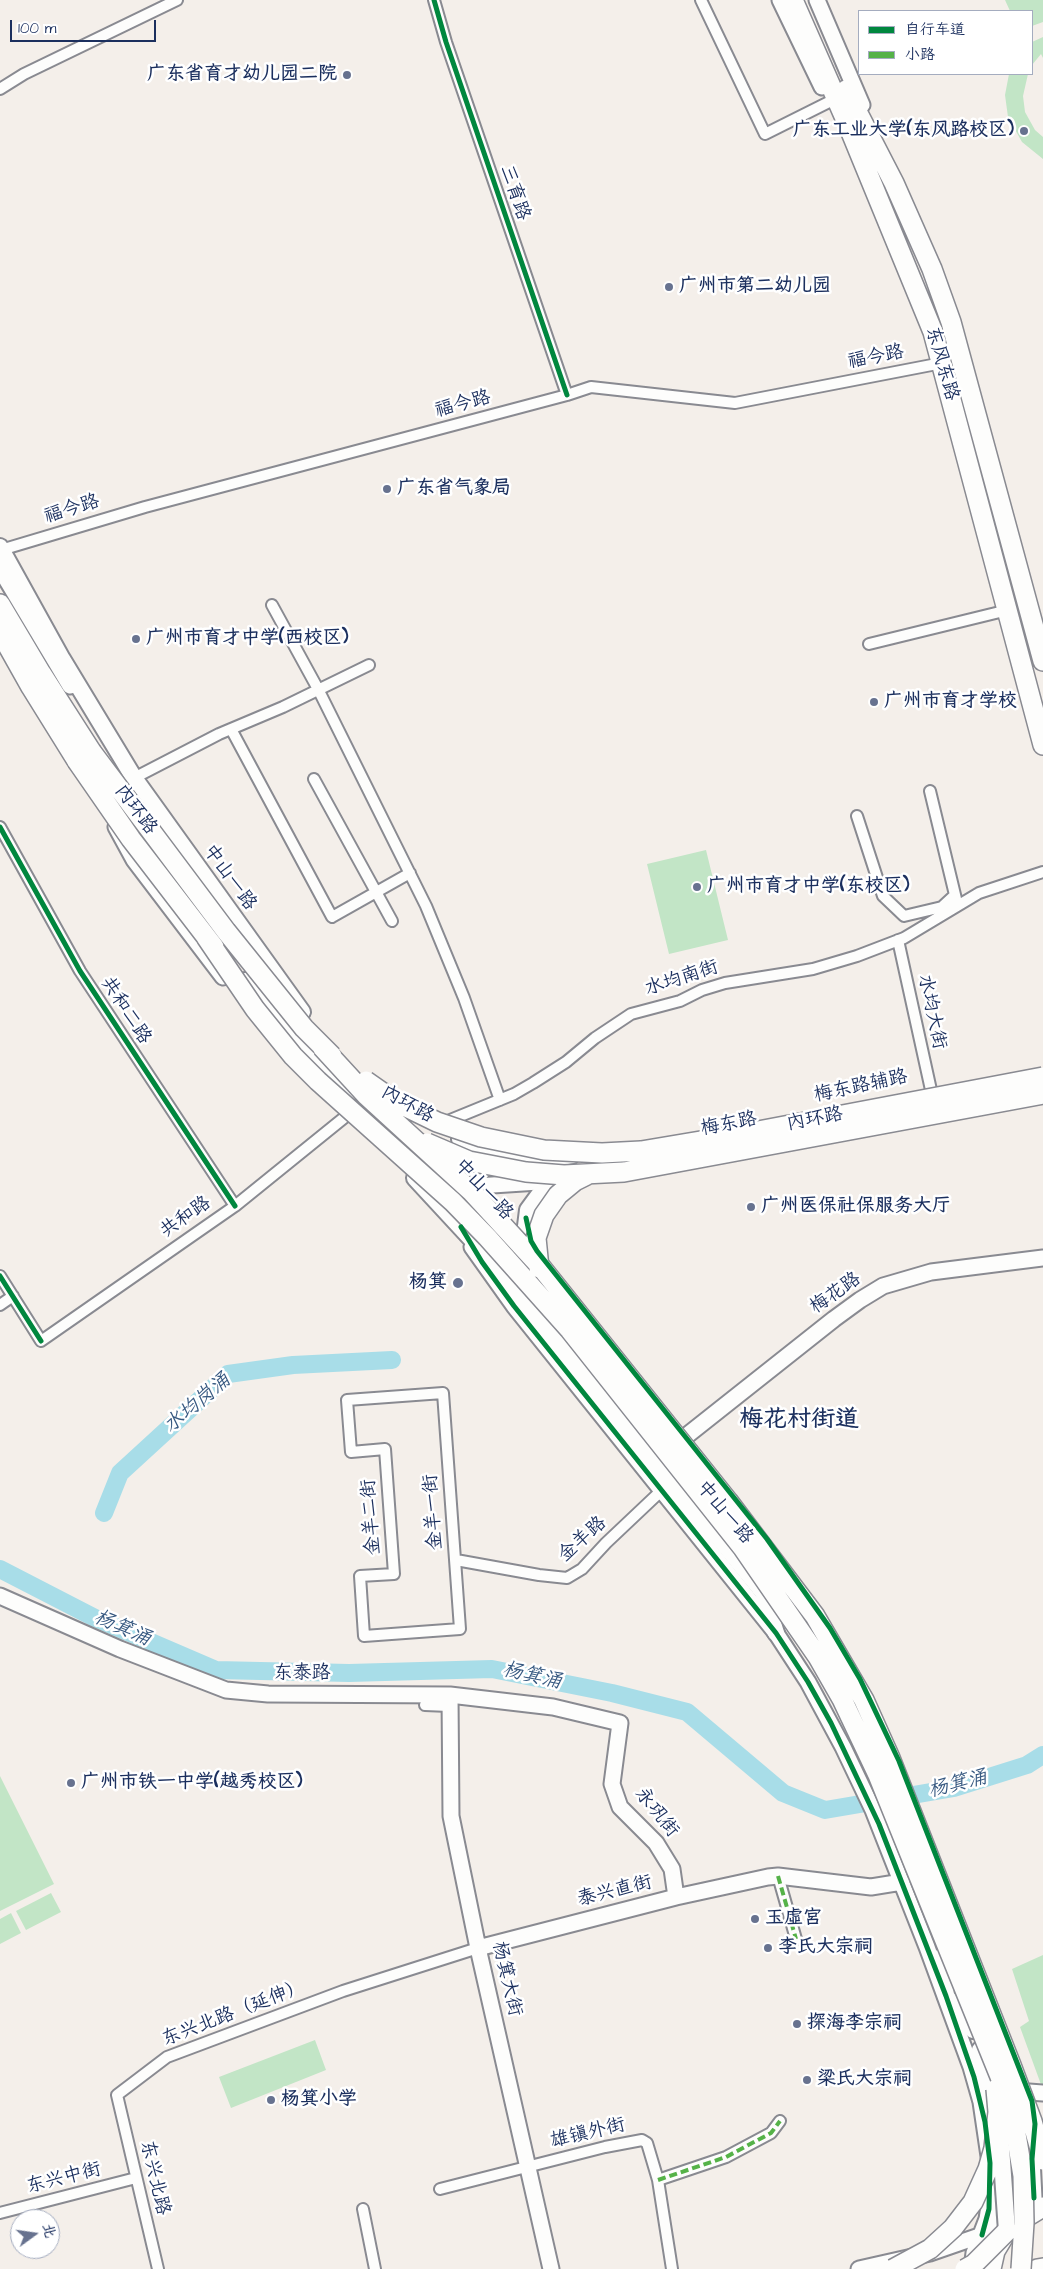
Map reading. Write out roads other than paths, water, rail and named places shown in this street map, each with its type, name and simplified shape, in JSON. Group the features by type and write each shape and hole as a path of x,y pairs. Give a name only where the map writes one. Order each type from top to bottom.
{"highway":[{"name":"东风东路","path":"793,0 919,295 942,363 1043,744"},
{"name":"东风东路","path":"804,0 852,102 894,183 932,269 954,330 1043,661"},
{"name":"内环路","path":"0,604 66,713 108,775 226,931 322,1047 386,1096 414,1111 459,1130 523,1146 566,1152 619,1153 742,1134 1043,1079"},
{"name":"内环路","path":"0,632 31,687 77,761 131,840 206,937 288,1036 344,1092 389,1123 433,1146 484,1165 547,1175 624,1172 1043,1094"},
{"path":"206,937 255,1009 293,1056 318,1081 453,1202 487,1237 592,1356"},
{"path":"322,1047 367,1096 472,1192 536,1262 758,1540 815,1616 860,1693 890,1758 1012,2065 1032,2120 1043,2160"},
{"path":"742,1134 594,1172 575,1181 548,1206 536,1238 540,1273 552,1300 592,1356 743,1548 818,1657 842,1699 878,1775 978,2034 1008,2100 1020,2157 1024,2196 1021,2269"},
{"path":"893,2269 925,2252 953,2228 973,2202 986,2174 994,2148 998,2103 978,2034"},
{"path":"965,2269 974,2264 1007,2231 1038,2207"},
{"path":"991,2269 995,2250 1007,2231"},
{"path":"1037,2269 1043,2268"}],"main road":[{"name":"中山一路","path":"1,549 62,659 134,778 275,975 364,1090 402,1134 423,1157 466,1191 698,1478 784,1588 844,1686 882,1800 960,1964 995,2062 1004,2122"},
{"name":"中山一路","path":"0,622 42,696 108,797 240,975 375,1133 514,1287 762,1592 799,1641 857,1742 882,1800 943,1955 978,2034 987,2070 1004,2122"},
{"path":"364,1090 434,1127 490,1150 538,1164"},
{"path":"537,1280 525,1242 526,1218 532,1204 539,1195 561,1180"},
{"path":"686,1437 698,1478"},
{"path":"784,1588 812,1601"},
{"path":"762,1592 776,1633"},
{"path":"943,1955 946,1996 978,2034"},
{"path":"960,1964 976,1958"},
{"path":"1004,2122 1018,2191 1038,2207"},
{"path":"1004,2122 1007,2231"}],"street":[{"path":"0,89 24,74 177,0"},
{"name":"三育路","path":"434,0 446,42 567,395"},
{"path":"701,0 765,134 829,102"},
{"path":"780,0 874,190"},
{"path":"816,0 894,183"},
{"name":"福今路","path":"1,549 154,504 567,395 591,387 735,403 942,363"},
{"path":"0,570 62,675 94,723 116,750"},
{"path":"272,605 318,689 426,906 464,998 500,1100"},
{"path":"869,644 1008,610"},
{"path":"134,778 231,729 283,707 369,665"},
{"path":"231,729 332,916 410,873"},
{"path":"314,778 392,922"},
{"path":"930,791 958,908"},
{"path":"108,797 112,818 126,848 256,1019 306,1078 345,1117 375,1133"},
{"path":"856,816 884,896 904,916 942,908 955,895"},
{"name":"共和二路","path":"0,827 80,971 235,1206"},
{"name":"水均南街","path":"434,1127 520,1091 566,1062 630,1014 680,1001 725,983 813,969 857,956 898,940 958,908 979,893 1043,872"},
{"name":"水均大街","path":"898,940 931,1090"},
{"path":"240,975 256,1019"},
{"name":"梅东路辅路","path":"819,1120 931,1090 1043,1068"},
{"name":"梅东路","path":"466,1191 486,1168 497,1164 516,1162 572,1167 612,1166 730,1146 819,1120 1043,1079"},
{"path":"332,1084 369,1108 452,1176 466,1191 458,1204 460,1227 482,1262 514,1306 776,1633 882,1800 902,1882 946,1996 974,2077 988,2142 990,2200 987,2219 974,2253 972,2269"},
{"name":"梅东路","path":"466,1191 561,1180 757,1147 886,1118 1043,1088"},
{"path":"757,1147 785,1148 814,1144 1043,1100"},
{"name":"共和路","path":"12,1296 42,1341 235,1206 345,1117"},
{"path":"526,1218 529,1235 537,1252 766,1539 812,1601 864,1687 891,1742 976,1958 1036,2093 1032,2159 1038,2207"},
{"name":"梅花路","path":"686,1437 834,1319 882,1286 913,1276 948,1269 1043,1258"},
{"path":"0,1276 12,1296 0,1305"},
{"name":"金羊一街","path":"347,1400 443,1393 456,1560 460,1629 364,1636"},
{"name":"金羊二街","path":"347,1400 351,1452 385,1449 393,1554 394,1574 360,1576 364,1636"},
{"path":"620,1418 662,1435 686,1437"},
{"path":"686,1437 684,1462 687,1500"},
{"name":"金羊路","path":"456,1560 567,1578 582,1569 606,1543 661,1491"},
{"name":"东泰路","path":"0,1596 120,1649 226,1690 268,1694 553,1707 620,1723"},
{"path":"425,1705 450,1701"},
{"name":"杨箕大街","path":"450,1701 451,1816 478,1948 551,2269"},
{"name":"永巩街","path":"620,1723 612,1784 620,1807 656,1843 672,1869 676,1898"},
{"path":"778,1876 796,1939"},
{"name":"泰兴直街","path":"343,1991 478,1948 676,1898 778,1876 870,1887 902,1882"},
{"name":"东兴北路（延伸）","path":"117,2095 166,2057 343,1991"},
{"name":"东兴北路","path":"117,2095 158,2269"},
{"path":"658,2180 726,2157 771,2134 780,2121"},
{"name":"雄镇外街","path":"440,2189 605,2147 642,2140 647,2143 658,2180 672,2269"},
{"path":"1038,2207 1043,2174"},
{"name":"东兴中街","path":"0,2213 136,2178"},
{"path":"859,2269 930,2252 982,2235 994,2219 1010,2207 1038,2207"},
{"path":"363,2209 376,2269"}],"waterway":[{"name":"水均岗涌","path":"104,1513 120,1473 228,1374 293,1365 392,1360"},
{"name":"杨箕涌","path":"0,1569 95,1618 216,1670 349,1673 492,1669 612,1693 687,1712 783,1793 825,1810 954,1788 1027,1765 1043,1755"}],"place":[{"name":"广东省育才幼儿园二院","path":"347,75"},
{"name":"广东工业大学(东风路校区)","path":"1024,131"},
{"name":"广州市第二幼儿园","path":"669,287"},
{"name":"广东省气象局","path":"387,489"},
{"name":"广州市育才中学(西校区)","path":"136,639"},
{"name":"广州市育才学校","path":"874,702"},
{"name":"广州市育才中学(东校区)","path":"697,887"},
{"name":"广州医保社保服务大厅","path":"751,1207"},
{"name":"杨箕","path":"458,1283"},
{"name":"广州市铁一中学(越秀校区)","path":"71,1783"},
{"name":"玉虛宫","path":"755,1919"},
{"name":"李氏大宗祠","path":"768,1948"},
{"name":"探海李宗祠","path":"797,2024"},
{"name":"梁氏大宗祠","path":"807,2080"},
{"name":"杨箕小学","path":"271,2100"}],"district":[{"name":"梅花村街道","path":"799,1421"}]}
